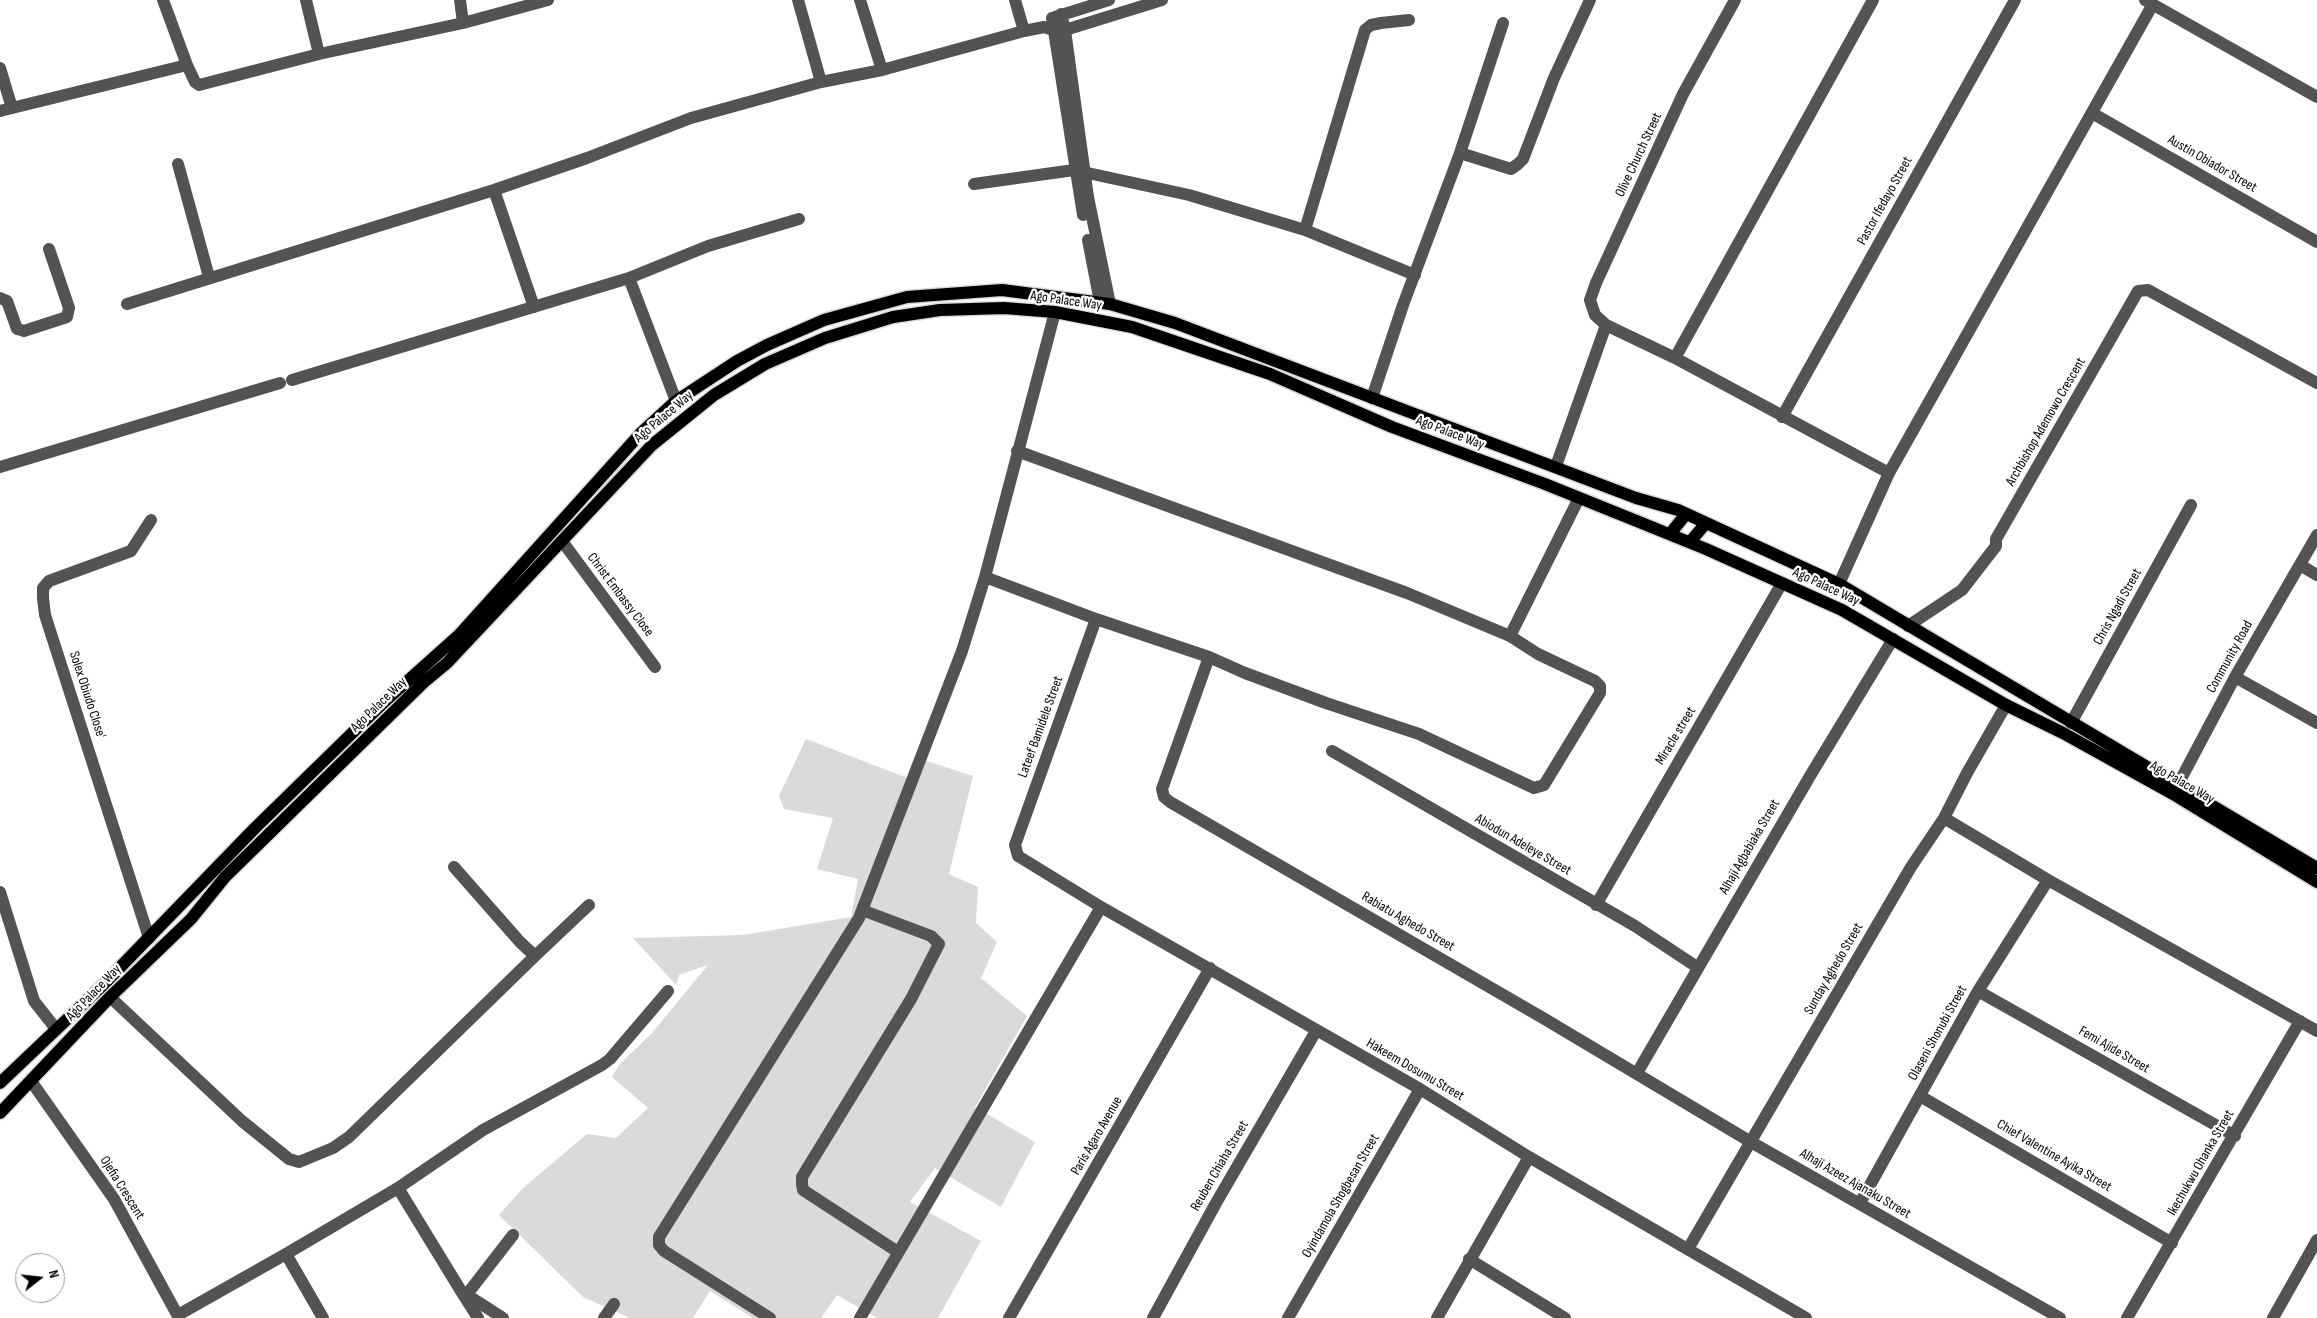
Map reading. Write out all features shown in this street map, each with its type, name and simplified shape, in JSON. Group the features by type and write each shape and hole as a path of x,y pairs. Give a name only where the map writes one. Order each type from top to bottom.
{"main road":[{"name":"Ago Palace Way","path":"0,1083 101,987 255,828 383,703 459,635 640,433 676,401 737,361 767,344 824,320 907,296 1002,290 1105,303 1175,323 1556,466 1636,498 1686,514 1838,584 2071,723 2317,882"},
{"name":"Ago Palace Way","path":"0,1114 110,996 191,919 225,877 250,851 423,683 447,663 652,445 714,395 764,364 826,338 893,317 940,310 1004,308 1055,312 1132,327 1270,374 1392,427 1690,542 1842,610 2006,705 2063,732 2317,868"},
{"path":"1670,534 1686,514"},
{"path":"1690,542 1706,523"}],"street":[{"path":"163,0 187,65 195,82 203,85 319,54 463,23 548,0"},
{"path":"306,0 319,54"},
{"path":"460,0 463,23"},
{"path":"798,0 821,82"},
{"path":"860,0 882,70"},
{"path":"1015,0 1024,31"},
{"path":"1056,24 1109,0"},
{"path":"126,304 494,190 587,158 691,118 821,82 882,70 1024,31 1162,0"},
{"path":"1460,153 1510,168 1523,159 1554,78 1590,0"},
{"name":"Olive Church Street","path":"1606,325 1595,315 1590,300 1596,283 1684,94 1735,0"},
{"path":"1675,358 1872,0"},
{"name":"Pastor Ifedayo Street","path":"1782,417 2015,0"},
{"path":"1838,584 1888,473 2092,113 2149,2 2317,97"},
{"path":"1305,230 1366,30 1371,25 1381,22 1409,20"},
{"path":"1372,398 1460,153 1503,23"},
{"path":"1056,24 1080,172 1105,303"},
{"path":"0,68 6,110 187,65"},
{"name":"Austin Obiador Street","path":"2092,113 2317,242"},
{"path":"178,164 209,277"},
{"path":"974,184 1080,172 1189,195 1305,230 1415,275"},
{"path":"494,190 534,308"},
{"path":"0,467 534,308 629,278 708,246 800,219"},
{"path":"0,298 7,301 17,329 24,331 67,317 69,308 49,249"},
{"path":"629,278 676,401"},
{"name":"Archbishop Ademowo Crescent","path":"1908,626 1962,590 1996,546 1996,539 2138,291 2148,290 2317,383"},
{"path":"770,1318 664,1251 659,1245 659,1237 862,910 962,651 985,577 1016,452 1055,312"},
{"path":"1556,466 1606,325 1675,358 1888,473"},
{"path":"985,577 1096,619 1209,657 1317,700 1419,734 1534,788 1544,785 1600,693 1600,686 1595,681 1538,654 1510,636 1407,593 1016,452"},
{"path":"1510,636 1579,498"},
{"name":"Chris Ngadi Street","path":"2071,723 2190,505"},
{"name":"Solex Obiudo Close'","path":"149,938 45,616 43,588 49,581 131,551 151,520"},
{"name":"Community Road","path":"2175,791 2235,677 2317,535"},
{"name":"Christ Embassy Close","path":"562,541 655,666"},
{"path":"2300,565 2317,575"},
{"name":"Miracle street","path":"1596,905 1782,583"},
{"name":"Lateef Bamidele Street","path":"1015,845 1096,619"},
{"name":"Alhaji Agbabiaka Street","path":"1637,1073 1697,967 1893,638"},
{"name":"Rabiatu Aghedo Street","path":"1209,657 1162,789 1164,797 1637,1073"},
{"path":"2235,677 2317,723"},
{"name":"Sunday Aghedo Street","path":"1688,1248 1911,867 1944,818 2006,705"},
{"name":"Abiodun Adeleye Street","path":"1332,751 1634,926 1697,967"},
{"path":"1944,818 2048,880 2317,1031"},
{"name":"Hakeem Dosumu Street","path":"1015,845 1018,856 1100,907 1210,968 1316,1032 1420,1089 1529,1157 1806,1318"},
{"path":"454,867 535,956"},
{"name":"Olaseni Shonubi Street","path":"1860,1203 1978,991 2048,880"},
{"path":"0,892 34,1001 56,1029"},
{"path":"110,996 242,1121 289,1159 300,1162 333,1148 349,1137 589,905"},
{"path":"860,1318 1100,907"},
{"path":"862,910 931,936 939,944 911,1000 802,1177 802,1184 803,1190 898,1252"},
{"name":"Paris Agaro Avenue","path":"1010,1318 1210,968"},
{"path":"178,1317 398,1188 484,1130 610,1059 668,991"},
{"name":"Femi Ajide Street","path":"1978,991 2234,1136"},
{"name":"Ikechukwu Ohanka Street","path":"2127,1318 2300,1022"},
{"name":"Reuben Chiaha Street","path":"1153,1318 1216,1203 1316,1032"},
{"name":"Alhaji Azeez Ajanaku Street","path":"1637,1073 1751,1142 2060,1318"},
{"name":"Ojefia Crescent","path":"31,1081 114,1199 178,1317"},
{"name":"Oyindamola Shogbesan Street","path":"1288,1318 1420,1089"},
{"name":"Chief Valentine Ayika Street","path":"1920,1096 2172,1243"},
{"path":"1437,1318 1529,1157"},
{"path":"398,1188 465,1292 478,1318"},
{"path":"465,1292 514,1235"},
{"path":"2273,1318 2317,1240"},
{"path":"286,1254 323,1318"},
{"path":"1469,1259 1565,1318"},
{"path":"2305,1262 2317,1269"},
{"path":"465,1292 503,1318"},
{"path":"604,1318 614,1304"}],"shaded area":[{"path":"806,739 910,779 924,760 973,776 949,874 978,887 976,923 997,942 981,978 1027,1016 975,1107 1035,1142 1001,1207 935,1168 910,1202 981,1241 938,1318 877,1318 837,1295 821,1318 753,1318 710,1291 693,1318 630,1318 583,1297 499,1215 523,1188 587,1134 616,1138 648,1108 612,1077 619,1065 652,1033 708,965 679,975 676,985 633,938 743,935 851,917 858,879 817,869 833,818 784,809 779,796"}]}
